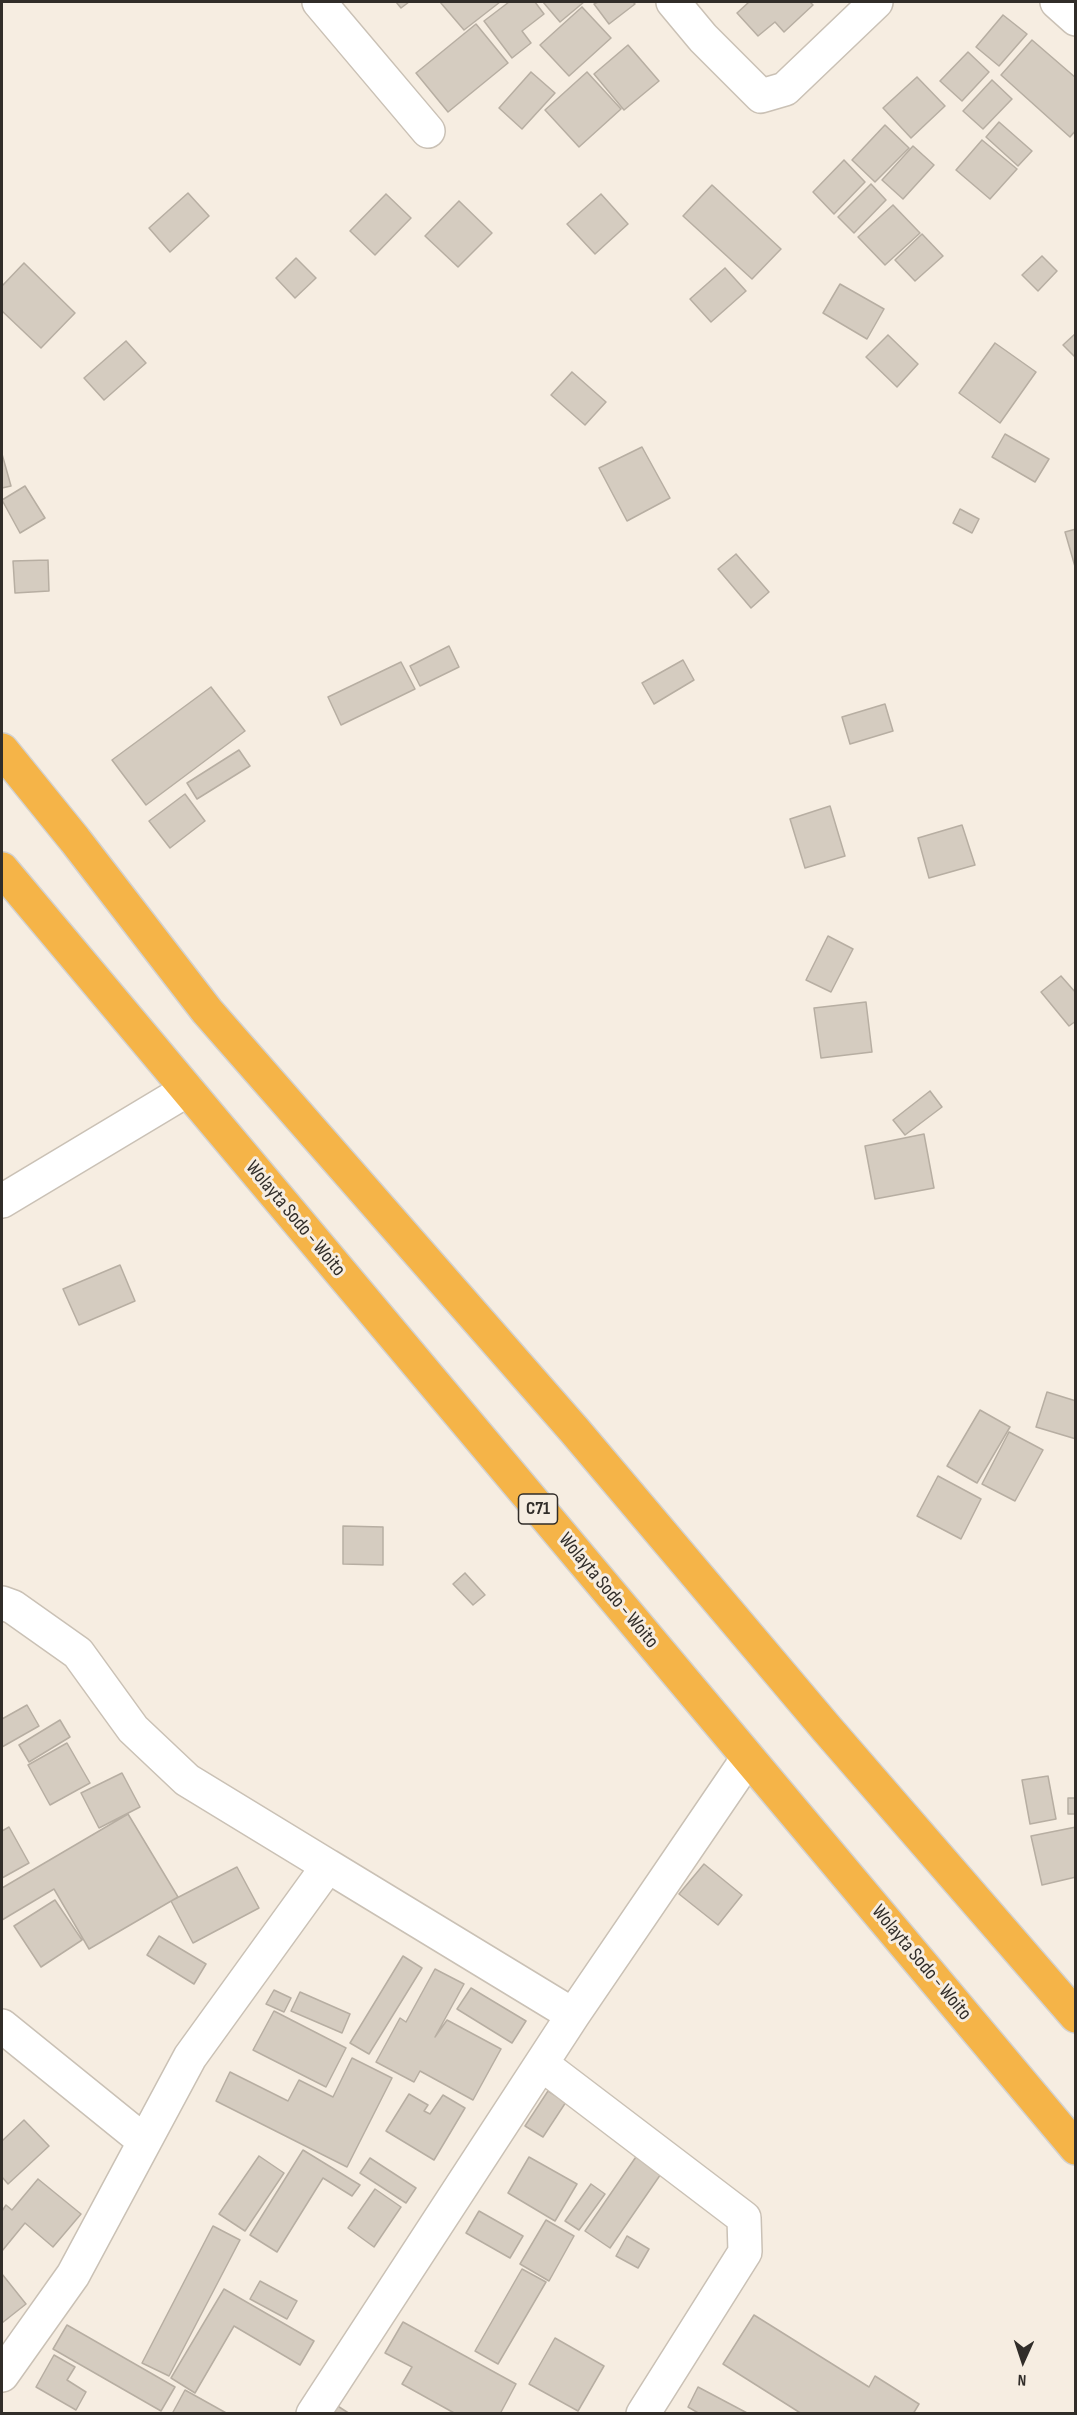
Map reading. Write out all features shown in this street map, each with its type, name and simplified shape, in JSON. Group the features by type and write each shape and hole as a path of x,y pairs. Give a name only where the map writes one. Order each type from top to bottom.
{"highway":[{"path":"2,750 75,840 207,1011 575,1431 827,1729 1076,2016"},
{"name":"Wolayta Sodo - Woito","path":"2,869 1076,2148"}],"street":[{"path":"319,2 428,131"},
{"path":"673,2 703,38 760,96 785,89 876,2"},
{"path":"1058,2 1076,19"},
{"path":"2,1201 187,1090"},
{"path":"2,1603 13,1607 78,1653 133,1729 187,1780 573,2015"},
{"path":"313,2414 543,2065 573,2015 748,1758"},
{"path":"2,2375 73,2275 190,2057 328,1866"},
{"path":"2,2026 144,2141"},
{"path":"543,2065 744,2218 745,2252 643,2414"}],"building":[{"path":"396,2 409,2 401,8"},
{"path":"440,2 500,2 464,30"},
{"path":"509,2 535,2 544,14 522,31 531,43 512,58 484,21"},
{"path":"543,2 584,2 560,22"},
{"path":"633,2 635,4 609,24 594,4"},
{"path":"749,2 810,2 813,5 784,32 775,22 758,36 737,13"},
{"path":"582,7 611,38 569,76 540,45"},
{"path":"1003,15 1027,34 999,66 976,47"},
{"path":"476,24 508,63 448,112 416,73"},
{"path":"1032,40 1076,78 1076,130 1070,137 1001,75"},
{"path":"628,45 659,81 624,110 594,74"},
{"path":"968,52 989,72 962,101 940,81"},
{"path":"531,72 555,93 522,129 499,108"},
{"path":"587,72 621,109 579,147 545,110"},
{"path":"917,77 945,106 911,138 883,108"},
{"path":"992,80 1012,99 983,129 963,111"},
{"path":"999,122 1032,151 1018,166 986,137"},
{"path":"885,125 909,148 875,182 852,160"},
{"path":"982,140 1017,169 990,199 956,170"},
{"path":"913,146 934,165 903,199 882,180"},
{"path":"844,160 865,182 834,214 813,192"},
{"path":"871,184 886,200 854,233 838,217"},
{"path":"712,185 781,249 752,279 683,216"},
{"path":"188,193 209,216 170,252 149,228"},
{"path":"386,194 411,218 375,255 350,231"},
{"path":"601,194 628,224 595,254 567,224"},
{"path":"459,201 492,233 458,267 425,236"},
{"path":"893,205 920,233 885,265 858,237"},
{"path":"922,234 943,256 915,281 895,260"},
{"path":"1042,256 1057,271 1038,291 1022,275"},
{"path":"296,258 316,278 295,298 276,278"},
{"path":"24,263 75,313 41,348 2,311 2,286"},
{"path":"725,268 746,291 711,322 690,299"},
{"path":"840,284 884,309 867,339 823,313"},
{"path":"1076,333 1076,358 1063,345"},
{"path":"888,335 918,364 897,387 866,357"},
{"path":"126,341 146,363 104,400 84,378"},
{"path":"995,343 1036,372 1000,423 959,393"},
{"path":"572,372 606,402 585,425 551,395"},
{"path":"1005,434 1049,459 1035,482 992,457"},
{"path":"642,447 670,498 627,521 599,468"},
{"path":"2,454 11,486 2,488"},
{"path":"25,486 45,518 20,533 2,500"},
{"path":"960,509 979,519 972,533 953,523"},
{"path":"1076,529 1076,570 1065,532"},
{"path":"736,554 769,592 751,608 718,569"},
{"path":"48,560 49,591 15,593 13,561"},
{"path":"449,646 459,667 420,686 410,666"},
{"path":"683,660 694,680 654,704 642,683"},
{"path":"401,662 415,689 341,725 328,697"},
{"path":"211,687 245,731 146,805 112,760"},
{"path":"885,704 893,731 850,744 842,717"},
{"path":"239,750 250,766 197,799 187,783"},
{"path":"185,794 205,821 170,848 149,821"},
{"path":"830,806 845,856 805,868 790,819"},
{"path":"962,825 975,865 929,878 918,838"},
{"path":"828,936 853,949 831,992 806,980"},
{"path":"1061,976 1076,993 1076,1021 1069,1026 1041,992"},
{"path":"866,1002 872,1052 821,1058 814,1008"},
{"path":"930,1091 942,1107 905,1135 893,1120"},
{"path":"924,1134 934,1188 875,1199 865,1146"},
{"path":"120,1265 135,1301 79,1325 63,1289"},
{"path":"1047,1392 1076,1401 1076,1439 1036,1427"},
{"path":"980,1410 1010,1427 977,1483 947,1466"},
{"path":"1009,1432 1043,1450 1015,1501 982,1484"},
{"path":"938,1476 981,1499 961,1539 917,1516"},
{"path":"343,1526 383,1527 383,1565 343,1564"},
{"path":"465,1573 485,1595 473,1605 453,1584"},
{"path":"27,1705 39,1726 2,1747 2,1719"},
{"path":"60,1720 70,1737 29,1762 19,1745"},
{"path":"67,1743 90,1783 50,1805 28,1765"},
{"path":"122,1773 140,1807 99,1828 81,1793"},
{"path":"1048,1776 1056,1819 1030,1824 1022,1780"},
{"path":"1068,1798 1076,1798 1076,1814 1068,1814"},
{"path":"128,1814 178,1897 89,1949 54,1889 2,1920 2,1888"},
{"path":"9,1827 29,1863 2,1878 2,1831"},
{"path":"1076,1827 1076,1877 1042,1885 1031,1836"},
{"path":"704,1864 742,1895 718,1925 679,1894"},
{"path":"237,1867 259,1908 193,1943 171,1901"},
{"path":"55,1900 82,1940 41,1967 14,1926"},
{"path":"159,1936 206,1964 194,1984 147,1955"},
{"path":"403,1956 422,1968 369,2054 350,2043"},
{"path":"435,1969 464,1984 435,2037 447,2020 501,2049 473,2100 420,2071 414,2082 376,2062 400,2018 406,2022"},
{"path":"471,1988 526,2021 512,2043 457,2009"},
{"path":"274,1990 291,1998 284,2012 266,2004"},
{"path":"300,1992 350,2014 342,2033 291,2011"},
{"path":"274,2011 346,2048 326,2087 253,2050"},
{"path":"352,2058 392,2078 347,2167 216,2101 230,2072 288,2101 299,2080 333,2097"},
{"path":"548,2091 566,2102 543,2137 525,2126"},
{"path":"409,2094 428,2105 424,2111 430,2114 443,2095 465,2108 434,2160 386,2131"},
{"path":"24,2120 49,2146 8,2184 2,2177 2,2141"},
{"path":"303,2150 360,2185 352,2196 323,2178 277,2252 250,2235"},
{"path":"640,2151 665,2168 610,2248 585,2231"},
{"path":"259,2156 284,2173 245,2231 219,2214"},
{"path":"529,2157 577,2184 555,2221 508,2193"},
{"path":"370,2158 416,2188 406,2203 360,2173"},
{"path":"38,2179 81,2214 53,2247 25,2223 2,2251 2,2211 6,2205 12,2210"},
{"path":"591,2184 605,2194 579,2230 565,2221"},
{"path":"375,2189 401,2207 374,2247 348,2228"},
{"path":"479,2211 523,2236 510,2258 466,2233"},
{"path":"546,2220 574,2236 549,2281 520,2264"},
{"path":"213,2226 240,2240 169,2376 142,2363"},
{"path":"627,2236 649,2249 638,2268 616,2256"},
{"path":"522,2269 546,2282 498,2364 475,2351"},
{"path":"2,2274 26,2304 2,2323"},
{"path":"260,2281 297,2301 287,2319 250,2299"},
{"path":"224,2289 314,2341 300,2365 234,2326 195,2393 171,2378"},
{"path":"754,2315 869,2387 875,2376 919,2404 913,2414 802,2414 723,2364"},
{"path":"403,2322 516,2384 500,2414 456,2414 402,2384 412,2367 385,2353"},
{"path":"67,2325 175,2387 161,2411 53,2349"},
{"path":"555,2338 604,2366 578,2411 529,2384"},
{"path":"54,2355 75,2367 67,2380 86,2392 76,2410 36,2387"},
{"path":"698,2387 749,2414 700,2414 688,2407"},
{"path":"185,2390 228,2414 172,2414"},
{"path":"333,2403 350,2414 326,2414"}]}
